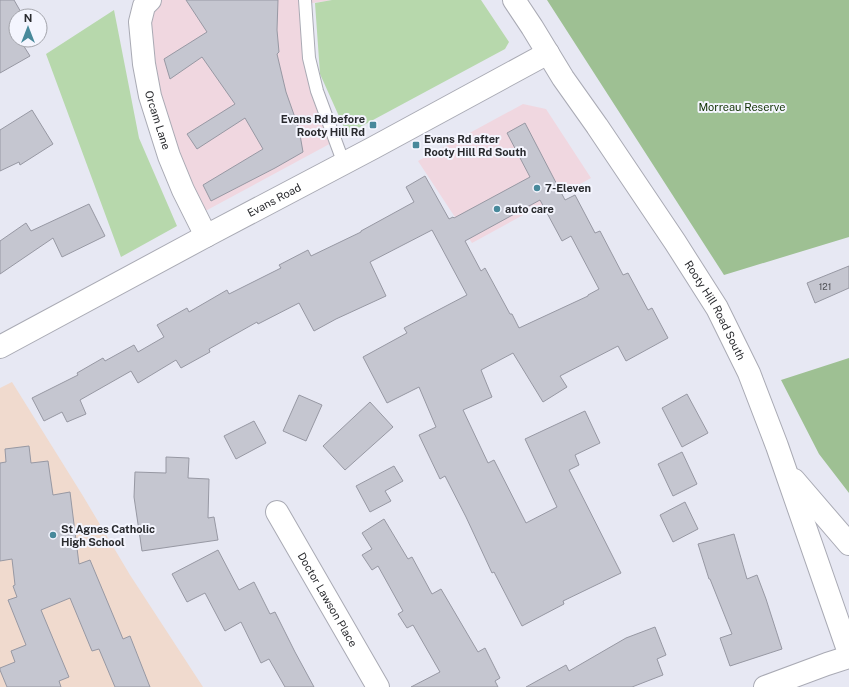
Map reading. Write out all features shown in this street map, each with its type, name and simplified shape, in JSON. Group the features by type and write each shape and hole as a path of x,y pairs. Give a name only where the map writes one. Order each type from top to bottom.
{"street":[{"name":"Orcam Lane","path":"150,0 144,6 140,22 144,64 150,96 169,156 183,190 206,236"},
{"name":"Rooty Hill Road South","path":"514,0 564,78 667,229 717,308 749,373 786,470 849,653"},
{"name":"Evans Road","path":"0,347 206,236 344,164 548,53"},
{"path":"786,470 849,544"},
{"name":"Doctor Lawson Place","path":"277,512 378,687"},
{"path":"764,687 849,657"}],"lane":[{"path":"304,0 306,4 309,58 317,91 344,164"}],"shaded area":[{"path":"150,0 332,0 306,4 309,58 335,141 196,216 169,156 144,6"},
{"path":"523,104 546,109 591,178 472,243 418,161"},
{"name":"St Agnes Catholic High School","path":"12,382 130,575 203,687 0,687 0,388"}],"green space":[{"path":"332,0 481,0 509,42 505,49 347,134 320,74 315,3"},
{"name":"Morreau Reserve","path":"547,0 849,0 849,237 724,275"},
{"path":"114,10 139,138 177,226 121,257 46,54"},
{"path":"849,358 849,493 819,454 781,380"}],"building":[{"path":"0,0 14,0 19,8 8,8 8,48 25,48 30,56 0,73"},
{"path":"186,0 278,0 277,30 279,52 277,54 286,92 299,129 303,152 211,201 203,185 263,149 245,118 197,149 187,134 235,104 202,57 170,79 164,59 207,32"},
{"path":"32,110 53,144 20,165 19,162 0,171 0,130"},
{"path":"525,123 565,200 575,195 595,233 600,231 623,275 628,273 648,310 652,308 668,338 626,361 618,346 560,376 567,387 543,402 513,353 481,370 492,397 463,410 488,463 494,460 526,523 557,507 525,439 585,411 600,443 575,455 579,465 569,470 621,573 563,601 564,604 522,626 494,572 492,573 445,476 440,479 419,435 436,427 419,387 387,403 363,357 407,333 404,328 467,295 432,230 370,262 386,296 314,331 299,303 258,324 257,322 209,349 210,352 181,368 176,360 138,383 131,371 80,400 86,414 67,422 62,412 44,421 32,398 78,375 77,373 103,358 105,361 134,345 138,352 164,337 157,325 187,308 189,312 227,290 229,294 281,268 279,265 308,250 311,256 361,232 414,202 406,187 425,176 449,219 454,218 530,177 507,133","holes":["540,200 562,241 571,236 599,289 588,296 519,328 485,268 481,271 465,241"]},
{"path":"89,204 105,236 62,257 53,238 0,274 0,241 26,223 31,231"},
{"path":"849,266 849,288 815,303 807,283"},
{"path":"687,394 708,433 682,447 662,408"},
{"path":"299,395 322,405 306,441 283,431"},
{"path":"370,402 393,427 345,470 323,446"},
{"path":"254,421 266,443 236,459 224,436"},
{"path":"29,446 31,463 48,461 53,495 70,492 79,564 90,560 123,639 130,636 150,687 115,687 99,649 92,651 70,598 41,610 69,677 59,681 61,687 7,687 0,668 15,662 11,651 26,645 8,600 17,597 13,586 15,585 12,559 0,561 0,463 6,462 5,449"},
{"path":"682,452 697,484 673,496 658,464"},
{"path":"166,457 189,458 188,478 209,479 208,518 214,517 218,540 142,551 134,497 135,472 166,473"},
{"path":"394,466 403,481 385,491 391,501 370,512 356,486"},
{"path":"685,502 698,529 673,542 660,515"},
{"path":"384,519 408,559 412,557 432,594 441,589 478,652 485,648 500,678 495,681 498,687 411,687 440,672 413,625 407,628 398,614 403,611 378,566 372,570 362,555 372,549 362,533"},
{"path":"734,534 747,579 757,575 782,649 730,666 720,638 732,634 709,579 698,544"},
{"path":"218,550 239,590 254,582 270,614 275,612 314,687 285,687 269,659 261,663 241,622 225,631 205,593 187,602 172,574"},
{"path":"655,627 666,655 657,659 663,675 632,687 526,687 566,665 569,671 626,638"}],"place":[{"name":"Evans Rd before Rooty Hill Rd","path":"373,125"},
{"name":"Evans Rd after Rooty Hill Rd South","path":"416,145"},
{"name":"7-Eleven","path":"537,188"},
{"name":"auto care","path":"497,209"},
{"name":"St Agnes Catholic High School","path":"53,535"}]}
